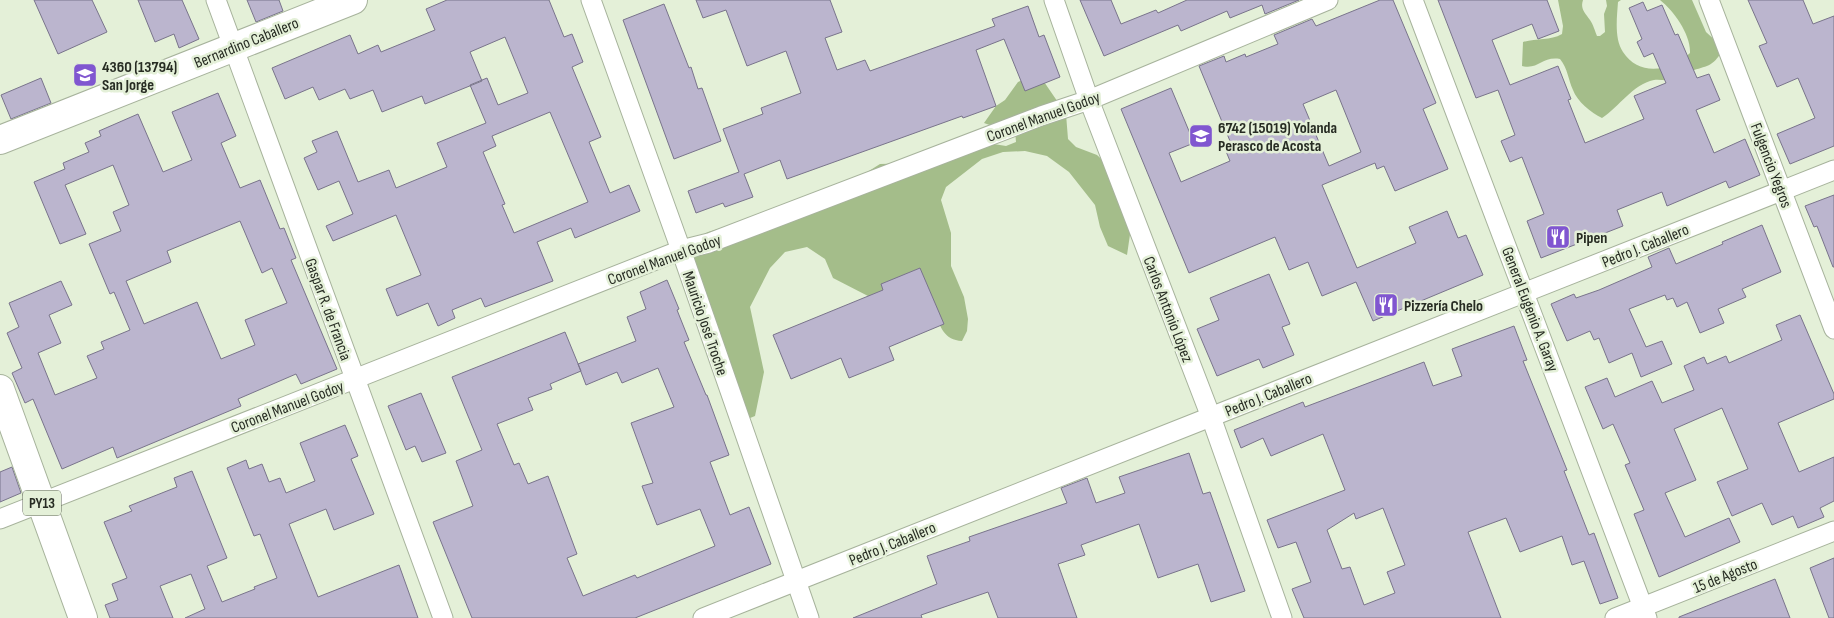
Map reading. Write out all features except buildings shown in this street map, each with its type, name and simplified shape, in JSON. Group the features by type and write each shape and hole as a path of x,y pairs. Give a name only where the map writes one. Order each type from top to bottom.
{"highway":[{"name":"Bernardino Caballero","path":"0,140 353,0"},
{"name":"PY13","path":"0,389 83,618"}],"street":[{"name":"Gaspar R. de Francia","path":"216,0 443,618"},
{"name":"Mauricio José Troche","path":"592,0 809,618"},
{"name":"Carlos Antonio López","path":"1054,0 1089,100 1211,416 1282,618"},
{"name":"Coronel Manuel Godoy","path":"0,519 681,250 709,243 1041,116 1089,100 1328,0"},
{"name":"General Eugenio A. Garay","path":"1413,0 1644,613"},
{"name":"Fulgencio Yegros","path":"1709,0 1834,329"},
{"name":"Pedro J. Caballero","path":"703,618 1834,170"},
{"name":"15 de Agosto","path":"1615,618 1644,613 1834,531"}],"green space":[{"path":"1558,0 1583,0 1582,6 1584,11 1592,23 1597,36 1600,36 1605,32 1604,14 1607,6 1606,0 1621,0 1618,2 1617,21 1620,47 1630,60 1646,68 1655,69 1674,64 1690,53 1690,46 1685,31 1671,10 1660,0 1692,0 1706,32 1718,43 1722,51 1709,65 1678,78 1654,80 1639,86 1602,118 1589,110 1575,94 1560,59 1549,59 1528,67 1522,66 1523,42 1553,38 1562,34 1563,26"},
{"path":"1038,73 1066,114 1068,139 1076,147 1097,155 1113,170 1133,214 1127,255 1108,246 1100,227 1095,205 1069,172 1047,156 1025,151 1003,152 982,159 946,187 941,200 951,233 951,266 964,297 968,319 967,331 962,341 951,338 944,332 934,313 868,296 833,278 825,259 807,247 785,252 770,268 750,307 764,372 755,416 745,420 692,258 699,237 708,232 834,193 880,164 914,163 963,139 1006,146 1016,142 1015,130 1004,130 984,123 996,106 1005,100 1018,82"}],"place":[{"name":"4360 (13794) San Jorge","path":"85,75"},
{"name":"6742 (15019) Yolanda Perasco de Acosta","path":"1201,136"},
{"name":"Pipen","path":"1558,237"},
{"name":"Pizzería Chelo","path":"1386,305"}]}
